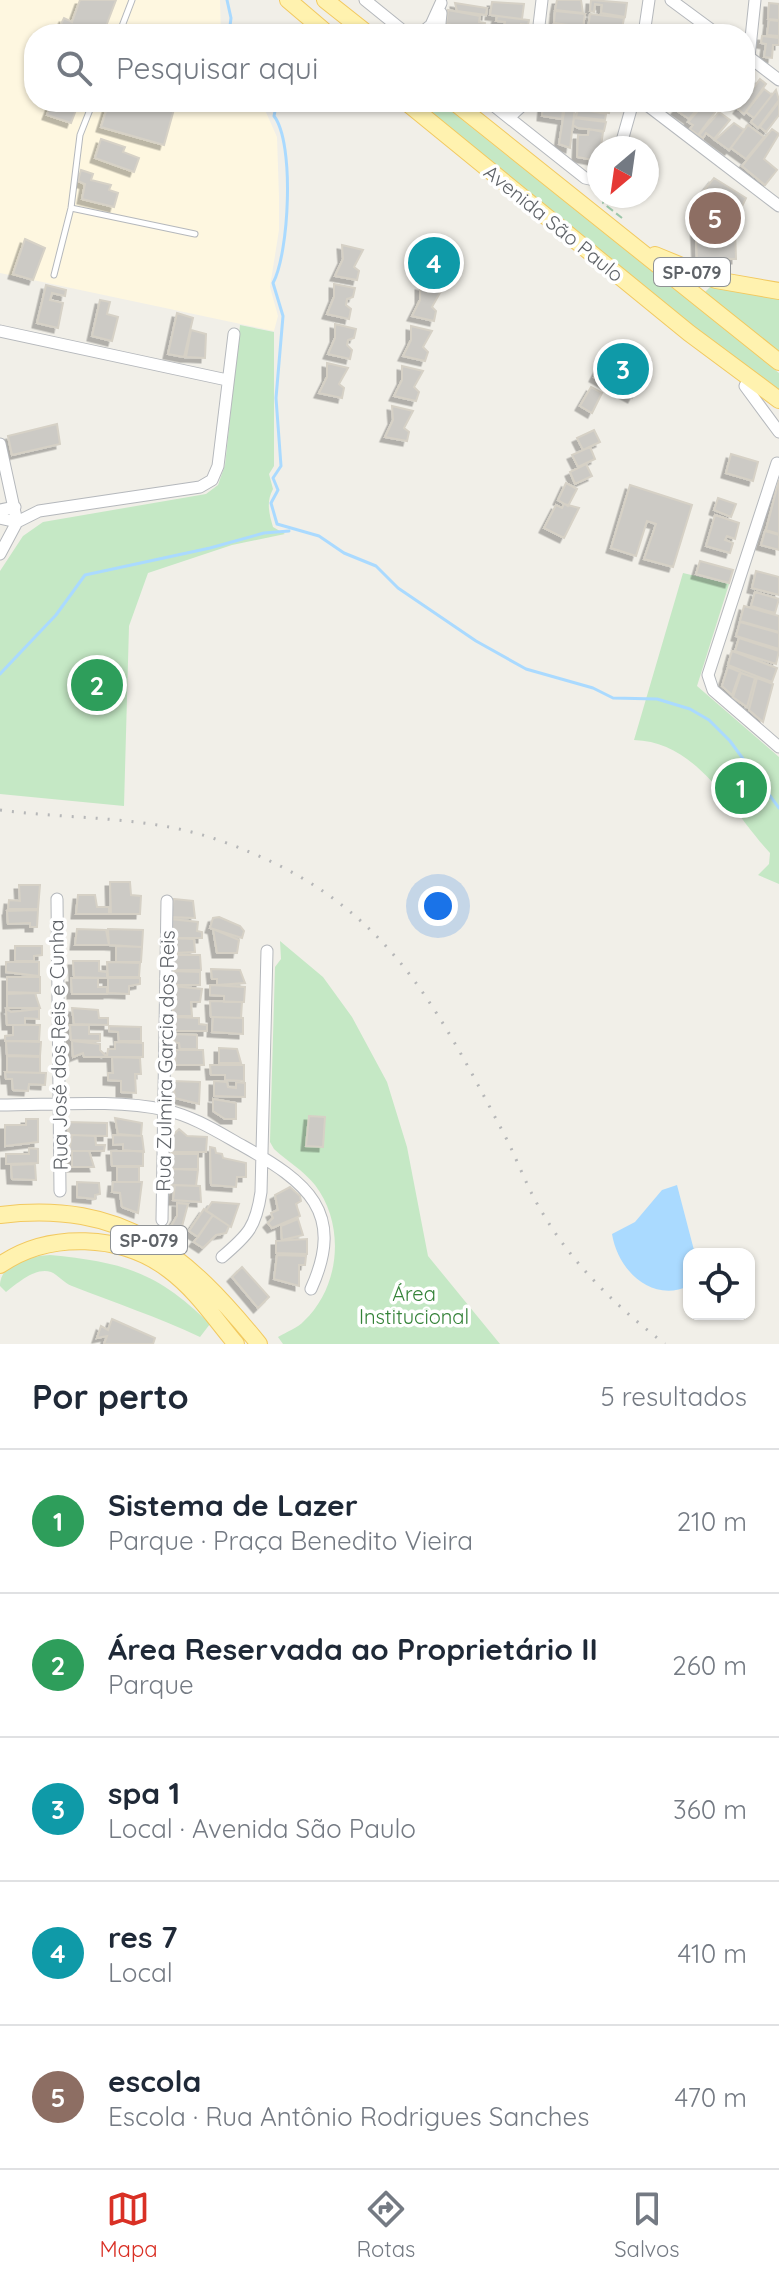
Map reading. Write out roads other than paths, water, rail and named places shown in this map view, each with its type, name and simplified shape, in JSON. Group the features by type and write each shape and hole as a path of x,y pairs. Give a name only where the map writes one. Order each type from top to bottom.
{"main road":[{"path":"288,0 316,24"},
{"path":"330,3 356,24"},
{"name":"Avenida São Paulo","path":"418,112 731,364 754,386 779,400"},
{"name":"Avenida São Paulo","path":"467,112 618,224 779,362"},
{"name":"SP-079","path":"618,224 693,273 728,283 779,291"},
{"path":"754,386 779,409"},
{"name":"SP-079","path":"0,1215 38,1210 78,1216 143,1237 176,1255 203,1278 259,1344"},
{"name":"SP-079","path":"0,1265 39,1247 76,1241 109,1243 168,1268 191,1289 236,1344"}],"street":[{"path":"365,0 395,24"},
{"path":"539,24 542,0"},
{"path":"645,24 649,0"},
{"path":"671,0 703,24"},
{"path":"752,24 755,0"},
{"path":"431,24 442,2"},
{"path":"440,24 442,2"},
{"path":"755,62 779,80"},
{"path":"501,112 587,178"},
{"path":"525,131 526,112"},
{"path":"623,136 630,112"},
{"path":"656,112 779,206"},
{"path":"0,331 227,380"},
{"path":"0,554 17,522 39,511 200,487 212,480 218,466 234,334"},
{"path":"754,386 779,432"},
{"path":"0,444 17,522"},
{"path":"779,448 778,463 708,682 779,747"},
{"path":"0,510 15,507"},
{"path":"0,518 17,522"},
{"name":"Rua José dos Reis e Cunha","path":"57,899 60,1191"},
{"name":"Rua Zulmira Garcia dos Reis","path":"162,1220 167,901"},
{"path":"222,1257 245,1237 257,1219 267,951"},
{"path":"0,1105 164,1110 187,1117 260,1156 299,1182 313,1201 324,1226 323,1262 311,1289"}],"lane":[{"path":"123,24 132,0"},
{"path":"54,275 71,208 80,135 89,112"},
{"path":"71,208 195,234"}],"water":[{"path":"677,1185 693,1248 683,1248 683,1288 675,1290 650,1287 639,1280 621,1260 612,1234 635,1222 662,1190"}],"waterway":[{"path":"227,0 230,24"},
{"path":"275,112 285,149 287,173 286,225 273,283 283,316 276,398 281,466 273,478 278,490 271,503 277,524 319,536 344,553 376,566 398,588 476,641 526,669 593,688 613,698 657,699 690,709 709,720 730,741 779,808"},
{"path":"0,674 56,615 85,575 264,533 289,531"}],"railway":[{"path":"0,810 139,822 221,841 276,864 322,891 362,922 425,995 452,1038 537,1203 567,1250 630,1316 665,1344"}],"place":[{"name":"escola","path":"715,218"},
{"name":"res 7","path":"434,263"},
{"name":"spa 1","path":"623,369"},
{"name":"Área Reservada ao Proprietário II","path":"97,685"},
{"name":"Sistema de Lazer","path":"741,788"}],"park label":[{"name":"Área Institucional","path":"414,1304"}]}
